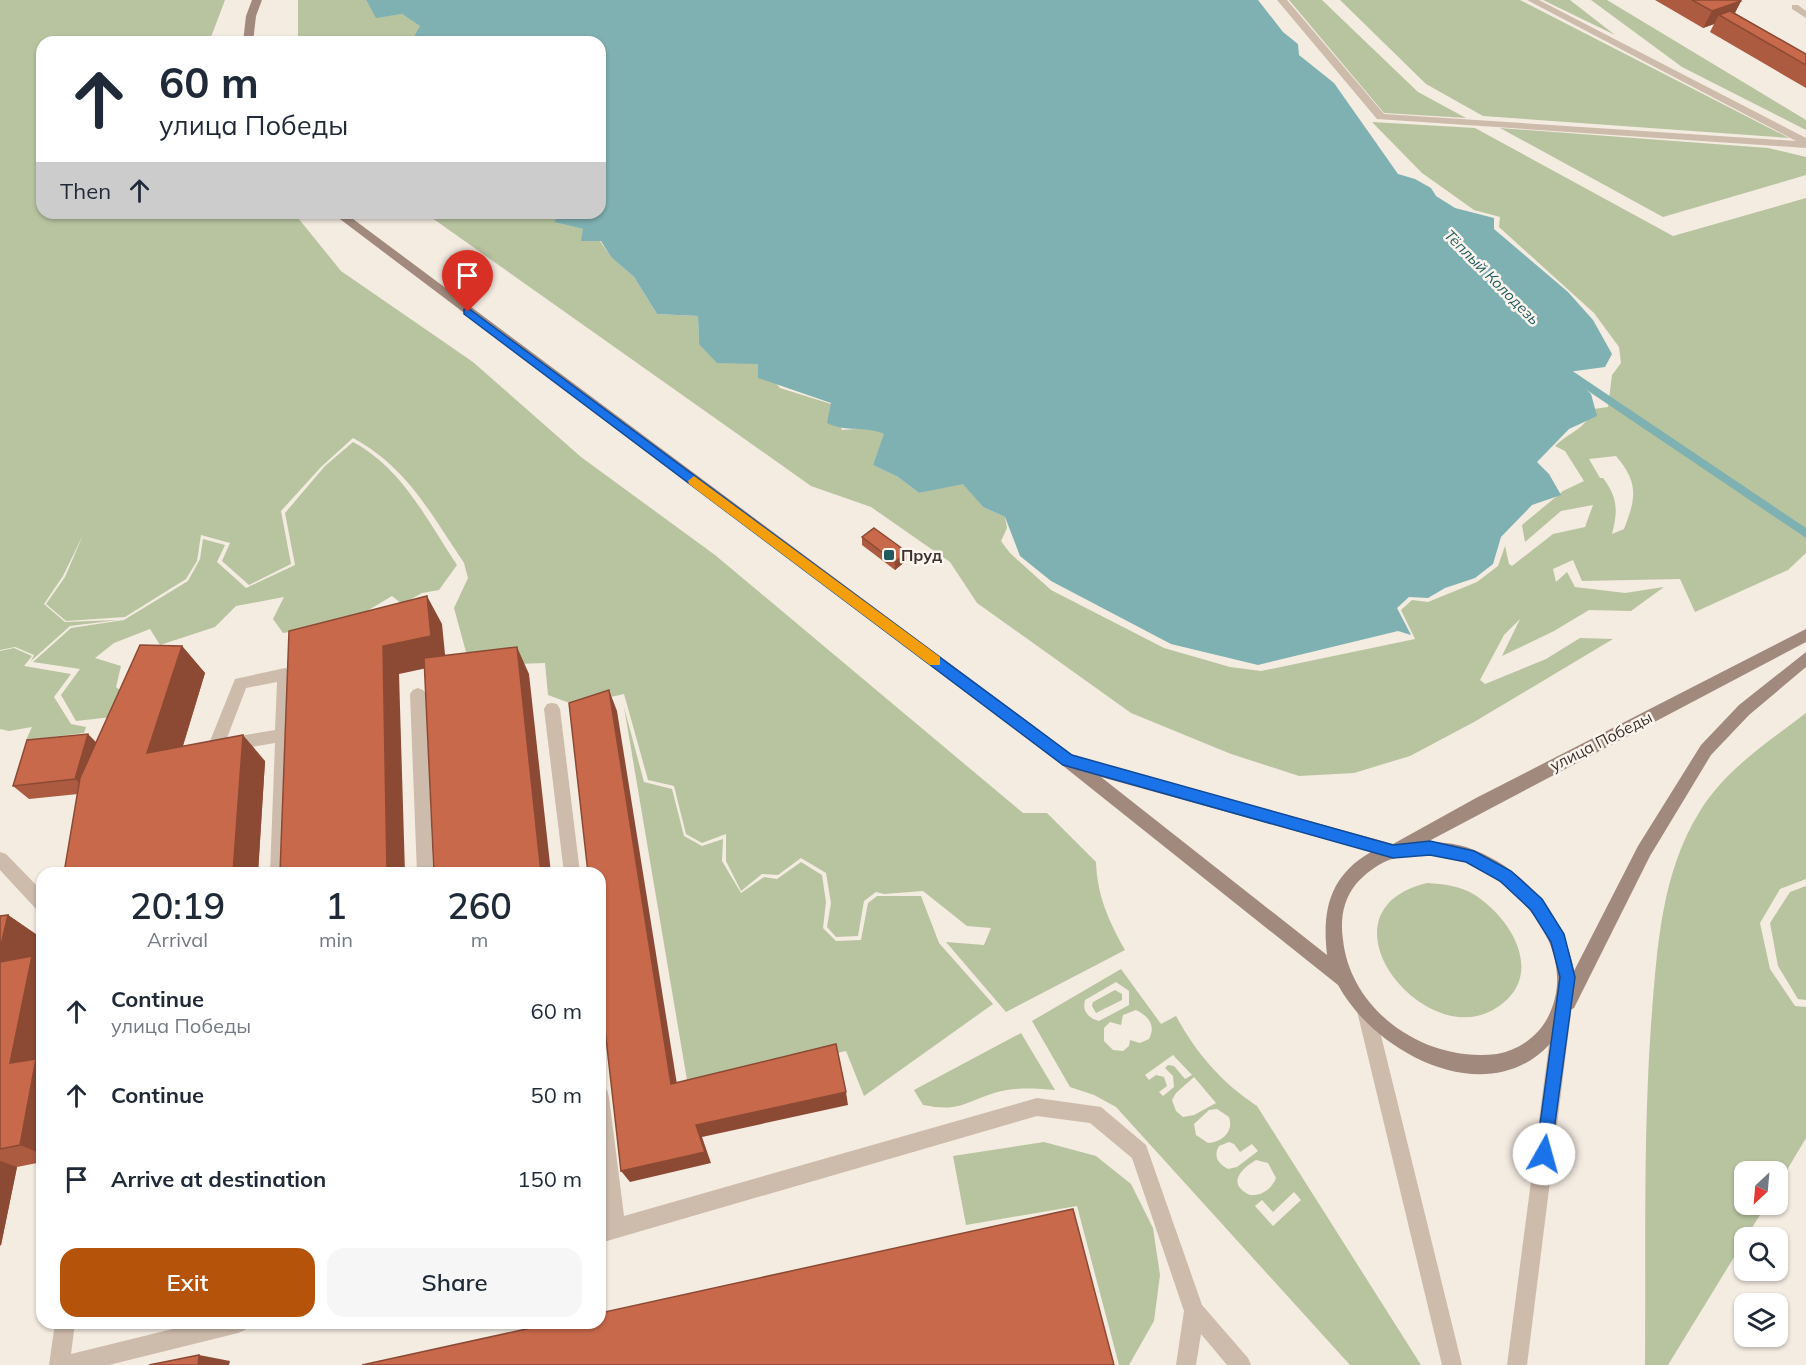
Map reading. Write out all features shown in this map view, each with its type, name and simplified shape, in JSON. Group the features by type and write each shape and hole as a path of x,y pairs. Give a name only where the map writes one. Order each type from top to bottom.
{"main road":[{"path":"249,36 251,16 257,0"},
{"path":"346,219 1068,760 1344,979"},
{"name":"улица Победы","path":"1395,851 1482,803 1806,635"},
{"path":"1562,1013 1568,977 1559,939 1537,904 1505,876 1468,856 1430,848 1395,851 1365,863 1345,885 1334,913 1333,945 1344,979 1366,1011 1396,1038 1432,1056 1471,1065 1511,1060 1543,1042 1562,1013 1644,851 1706,750 1744,710 1806,658"},
{"path":"1068,760 1395,851"}],"street":[{"path":"1282,0 1381,117 1806,143"},
{"path":"1532,0 1806,143"},
{"path":"1795,7 1806,15"},
{"path":"278,867 283,735 285,674 240,683 216,746 283,735"},
{"path":"418,694 425,867"},
{"path":"552,709 571,867"},
{"path":"0,858 36,897"},
{"path":"1366,1011 1452,1365"},
{"path":"1517,1365 1562,1013"},
{"path":"606,1198 608,1231 1037,1107 1094,1114 1139,1152 1194,1311 1241,1365"},
{"path":"1186,1365 1194,1311"},
{"path":"59,1365 63,1329"},
{"path":"68,1365 214,1329"}],"green space":[{"path":"0,0 225,0 211,36 36,36 36,219 299,219 341,271 473,362 581,457 715,555 1023,813 1047,813 1096,862 1105,908 1125,950 1006,1012 946,942 984,945 991,928 967,926 923,891 884,894 876,892 864,901 858,936 836,937 827,927 831,903 826,873 801,858 778,875 762,874 741,891 726,861 726,834 702,843 686,834 674,786 648,780 624,694 575,705 548,695 545,663 490,665 466,652 454,608 468,578 464,563 429,510 403,477 372,450 353,438 321,467 281,511 291,564 249,585 222,561 230,543 201,535 197,561 186,579 125,617 66,621 46,604 65,577 83,535 63,576 44,604 65,622 118,620 70,626 31,661 34,655 15,647 0,650"},
{"path":"298,0 366,0 376,17 402,14 421,26 415,36 298,36"},
{"path":"1289,0 1322,0 1418,92 1466,118 1384,113"},
{"path":"1340,0 1520,0 1789,138 1483,116 1426,84"},
{"path":"1543,0 1570,0 1615,35"},
{"path":"1591,0 1607,0 1806,120 1806,130 1682,67"},
{"path":"1372,122 1475,128 1673,236 1806,198 1806,553 1788,570 1695,612 1680,579 1582,581 1573,560 1553,569 1556,582 1567,572 1575,587 1625,593 1664,587 1631,611 1589,610 1554,631 1502,656 1520,619 1504,635 1480,680 1485,684 1546,659 1580,638 1613,639 1474,722 1410,756 1354,773 1299,776 1231,754 1131,713 977,603 950,562 871,507 811,486 433,219 557,219 555,222 583,229 600,241 611,257 634,277 657,314 698,316 699,344 759,364 780,388 831,404 842,430 869,428 885,434 873,465 898,477 919,493 963,483 983,507 1005,517 1007,528 1001,541 1010,553 1051,590 1164,648 1230,667 1261,671 1415,639 1401,610 1412,600 1428,602 1477,582 1498,566 1505,546 1509,564 1512,566 1553,534 1585,527 1593,505 1561,511 1525,542 1522,525 1563,491 1584,481 1565,451 1555,446 1586,422 1594,409 1608,407 1612,375 1621,363 1619,347 1594,313 1499,227 1500,217 1474,210 1422,173","holes":["1616,456 1629,474 1633,491 1631,508 1624,529 1612,534 1616,511 1614,498 1608,485 1603,478 1600,478 1589,459"]},
{"path":"1500,128 1768,148 1806,157 1806,175 1663,217"},
{"path":"353,442 370,453 400,480 457,565 439,590 422,593 402,604 392,596 367,611 370,619 283,633 273,619 284,597 236,606 215,627 160,645 150,629 114,643 95,658 121,666 116,687 128,696 121,716 76,721 61,695 80,669 33,662 71,628 124,620 188,581 200,559 203,539 225,545 217,562 246,588 295,565 285,513 325,466"},
{"path":"14,648 32,656 24,666 71,674 54,697 71,724 86,727 84,733 26,740 32,727 9,731 0,729 0,651"},
{"path":"624,707 644,782 672,789 684,836 702,846 723,839 722,861 741,893 764,877 777,879 801,862 822,875 826,902 823,928 836,941 861,940 868,903 877,896 921,896 939,943 993,1004 864,1096 846,1051 688,1086"},
{"path":"1806,713 1806,879 1780,889 1760,923 1770,969 1795,1006 1806,1007 1806,1138 1788,1168 1788,1161 1734,1161 1734,1215 1760,1215 1753,1227 1734,1227 1734,1257 1668,1365 1645,1365 1648,1067 1659,942 1668,888 1687,836 1710,796 1735,769"},
{"path":"1427,883 1458,888 1475,895 1503,920 1513,936 1519,952 1521,968 1518,984 1508,999 1491,1011 1463,1017 1435,1011 1409,994 1390,971 1378,946 1379,920 1394,898"},
{"path":"1806,886 1806,1000 1798,999 1778,966 1770,923 1790,892"},
{"path":"1121,969 1161,1024 1176,1016 1201,1055 1221,1077 1257,1106 1421,1365 1350,1365 1116,1107 1094,1095 1070,1087 1032,1021","holes":["1116,982 1129,991 1129,1005 1099,1021 1087,1014 1084,1008 1085,1000","1136,1010 1150,1022 1152,1030 1149,1039 1140,1043 1130,1040 1129,1046 1123,1051 1113,1050 1104,1041 1104,1028 1110,1022 1121,1025 1123,1015","1173,1055 1192,1075 1185,1079 1174,1066 1168,1065 1165,1068 1173,1076 1174,1087 1163,1096 1159,1092 1167,1086 1164,1077 1156,1075 1149,1080 1145,1075","1194,1077 1216,1103 1194,1115 1183,1117 1176,1111 1172,1100 1176,1093","1217,1109 1229,1117 1230,1127 1226,1135 1218,1141 1208,1143 1196,1135 1194,1124 1209,1110","1229,1142 1234,1144 1240,1152 1252,1144 1258,1151 1237,1167 1228,1169 1222,1165 1216,1153 1219,1146","1256,1160 1268,1163 1276,1178 1266,1191 1250,1195 1243,1191 1237,1181 1245,1168","1294,1192 1301,1200 1273,1226 1255,1206 1262,1200 1273,1212"]},
{"path":"1115,990 1122,994 1122,1000 1096,1013 1092,1006 1093,1002"},
{"path":"1021,1033 1055,1090 1032,1088 1009,1090 953,1107 923,1105 914,1090"},
{"path":"1044,1142 1096,1156 1131,1184 1153,1228 1160,1275 1154,1321 1129,1365 1119,1365 1077,1206 966,1225 953,1156"}],"water":[{"path":"366,0 1258,0 1283,32 1298,44 1299,55 1334,83 1398,174 1415,179 1431,188 1436,196 1455,208 1494,218 1494,229 1568,292 1593,320 1612,354 1605,367 1568,372 1591,394 1597,416 1569,429 1537,462 1549,474 1561,495 1532,505 1501,537 1493,564 1475,578 1445,588 1428,598 1409,597 1397,608 1411,635 1398,631 1258,665 1171,644 1051,581 1020,556 1005,517 983,507 963,484 919,493 898,477 873,465 884,434 869,430 842,428 827,423 831,403 758,378 758,364 717,363 699,344 698,316 657,314 634,277 611,257 601,241 581,241 583,229 554,222 556,219 606,219 606,36 414,36 420,26 402,14 376,18"}],"building":[{"path":"1692,0 1740,0 1741,1 1712,11"},
{"path":"1730,11 1806,54 1806,65 1719,15"},
{"path":"874,528 907,552 895,562 862,537"},
{"path":"427,596 431,636 383,646 387,867 280,867 289,631"},
{"path":"140,645 182,646 147,753 243,735 233,867 65,867 80,778"},
{"path":"517,647 540,867 434,867 424,658"},
{"path":"609,690 671,1084 836,1044 846,1092 696,1125 705,1152 621,1171 606,1038 606,867 587,867 569,703"},
{"path":"88,734 75,779 13,786 27,740"},
{"path":"8,915 0,949 0,916"},
{"path":"32,956 10,1063 36,1059 20,1145 0,1149 0,962"},
{"path":"1073,1209 1114,1365 362,1365 527,1329 606,1329 606,1312"},
{"path":"199,1355 198,1365 149,1365"}],"waterway":[{"name":"Тёплый Колодезь","path":"1556,360 1567,372 1806,534"}],"slow traffic":[{"path":"694,481 935,661"}],"place":[{"name":"Пруд","path":"889,555"}],"route":[{"path":"468,312 1068,760 1393,851 1430,848 1468,856 1505,876 1537,904 1559,939 1568,977 1544,1154"}]}
